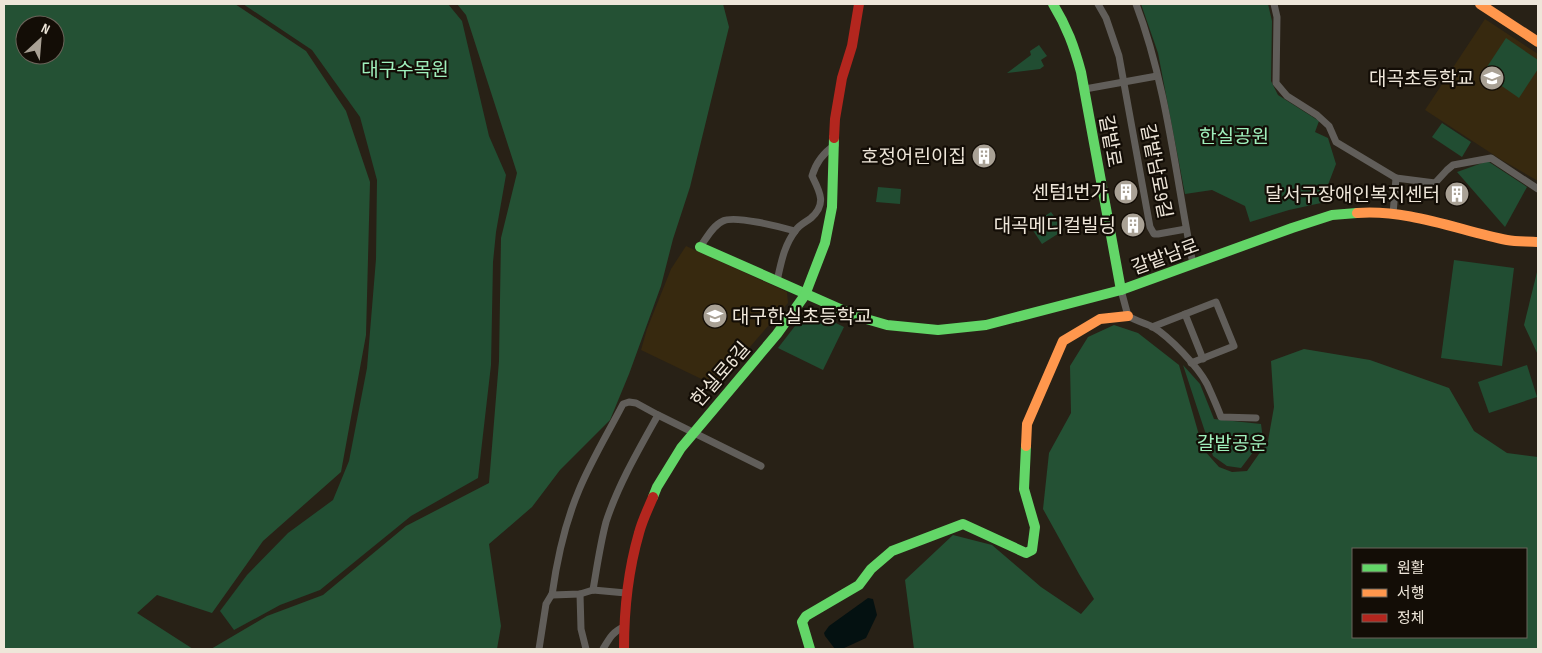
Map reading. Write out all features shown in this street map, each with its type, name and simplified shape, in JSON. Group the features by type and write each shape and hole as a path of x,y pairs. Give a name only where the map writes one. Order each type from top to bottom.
{"street":[{"name":"한실로6길","path":"624,649 626,593 639,532 657,487 672,461 693,432 777,334 805,295 825,243 833,198 835,119 842,78 852,46 859,4"},
{"name":"갈밭로","path":"1052,4 1073,42 1084,89 1121,290"},
{"path":"1098,4 1115,41 1124,82"},
{"name":"갈밭남로9길","path":"1136,4 1157,76 1193,264"},
{"path":"1274,4 1277,17 1276,83 1287,96 1317,115 1329,126 1336,142 1396,178 1435,183 1453,165 1491,158 1538,189"},
{"path":"1486,5 1538,42"},
{"path":"1084,89 1157,76"},
{"name":"갈밭남로9길","path":"1124,82 1150,227 1154,234 1186,229"},
{"path":"777,282 786,246 795,230 813,216 818,209 821,199 812,176 814,166 824,153 835,145"},
{"path":"1393,214 1396,178"},
{"path":"821,199 833,198"},
{"name":"갈밭남로","path":"700,247 856,316 887,325 938,330 986,325 1121,290 1332,215 1372,212 1393,214 1455,226 1509,240 1538,242"},
{"path":"700,247 723,220 732,219 756,222 795,230"},
{"path":"1121,290 1128,316"},
{"path":"1152,327 1216,302 1234,346 1191,363"},
{"path":"1185,314 1203,358"},
{"path":"810,649 802,622 806,616 859,585 872,569 892,551 963,524 1026,553 1032,550 1035,527 1024,489 1027,424 1063,340 1100,319 1128,316 1152,327 1167,338 1191,363 1206,383 1222,416 1256,418"},
{"path":"539,649 546,604 552,594 563,541 579,489 623,404 629,402 636,403 761,466"},
{"path":"593,590 599,553 609,515 637,452 658,415"},
{"path":"552,594 580,594 593,590 626,593"},
{"path":"580,594 581,629 586,649"},
{"path":"602,649 616,630 624,627"}],"shaded area":[{"name":"대곡초등학교","path":"1485,19 1538,54 1538,181 1500,159 1425,110"},
{"name":"대구한실초등학교","path":"686,246 787,292 788,303 716,386 641,350 647,329 671,269"},
{"path":"868,598 873,599 877,615 866,638 842,649 835,649 824,633 829,626"}],"green space":[{"path":"4,4 235,4 306,51 346,111 370,182 366,335 341,472 263,541 212,613 157,595 137,613 193,649 4,649"},
{"name":"대구수목원","path":"243,4 448,4 462,21 489,136 506,175 493,262 491,365 478,478 411,516 320,590 280,605 234,630 220,611 247,575 288,533 333,500 349,461 367,368 376,259 377,180 360,117 312,50"},
{"path":"457,4 723,4 729,27 690,187 673,239 661,286 629,374 610,420 560,470 532,507 489,544 501,626 497,649 211,649 267,616 323,595 406,526 489,483 499,361 501,238 517,173 466,15"},
{"name":"한실공원","path":"1141,4 1268,4 1272,21 1271,81 1278,95 1319,121 1315,132 1328,138 1336,164 1321,203 1289,210 1250,222 1245,206 1212,190 1185,194 1158,53"},
{"path":"1506,38 1538,60 1538,69 1519,98 1483,73"},
{"path":"1039,45 1047,56 1041,60 1044,66 1040,69 1007,73 1031,55 1030,51"},
{"path":"1442,123 1471,142 1462,157 1432,137"},
{"path":"1489,162 1527,187 1505,227 1457,172"},
{"path":"878,187 901,189 900,204 876,202"},
{"path":"1051,212 1064,230 1042,244 1030,226"},
{"path":"1454,260 1514,268 1502,366 1441,358"},
{"path":"1538,268 1538,355 1524,325"},
{"path":"811,311 844,327 823,370 778,348 802,317"},
{"path":"1114,325 1138,333 1179,365 1203,449 1219,467 1232,472 1247,471 1268,441 1274,407 1271,361 1304,349 1370,360 1449,388 1474,431 1507,453 1538,457 1538,649 914,649 905,580 953,535 992,545 1041,587 1081,614 1094,599 1043,509 1049,453 1071,413 1070,366 1088,337"},
{"name":"갈밭공운","path":"1183,365 1200,384 1214,419 1261,424 1263,439 1241,468 1227,466 1213,456"},
{"path":"1527,365 1537,397 1489,413 1478,382"}],"traffic: fast":[{"path":"1053,4 1070,37 1081,72 1121,290"},
{"path":"653,497 681,448 777,334 805,295 825,243 832,207 834,138"},
{"path":"700,247 856,316 887,325 938,330 986,325 1121,290 1292,228 1332,215 1357,213"},
{"path":"810,649 802,622 806,616 859,585 871,569 892,551 963,524 1026,553 1032,550 1035,527 1024,489 1026,446"}],"traffic: slow":[{"path":"1480,4 1538,42"},
{"path":"1357,213 1395,214 1414,217 1507,240 1538,242"},
{"path":"1026,446 1027,424 1063,341 1100,319 1128,316"}],"traffic: jam":[{"path":"834,138 835,119 842,78 852,46 859,4"},
{"path":"624,649 629,576 640,528 653,497"}],"place":[{"name":"대곡초등학교","path":"1492,78"},
{"name":"호정어린이집","path":"984,156"},
{"name":"센텀1번가","path":"1126,192"},
{"name":"달서구장애인복지센터","path":"1457,194"},
{"name":"대곡메디컬빌딩","path":"1133,225"},
{"name":"대구한실초등학교","path":"715,316"}]}
